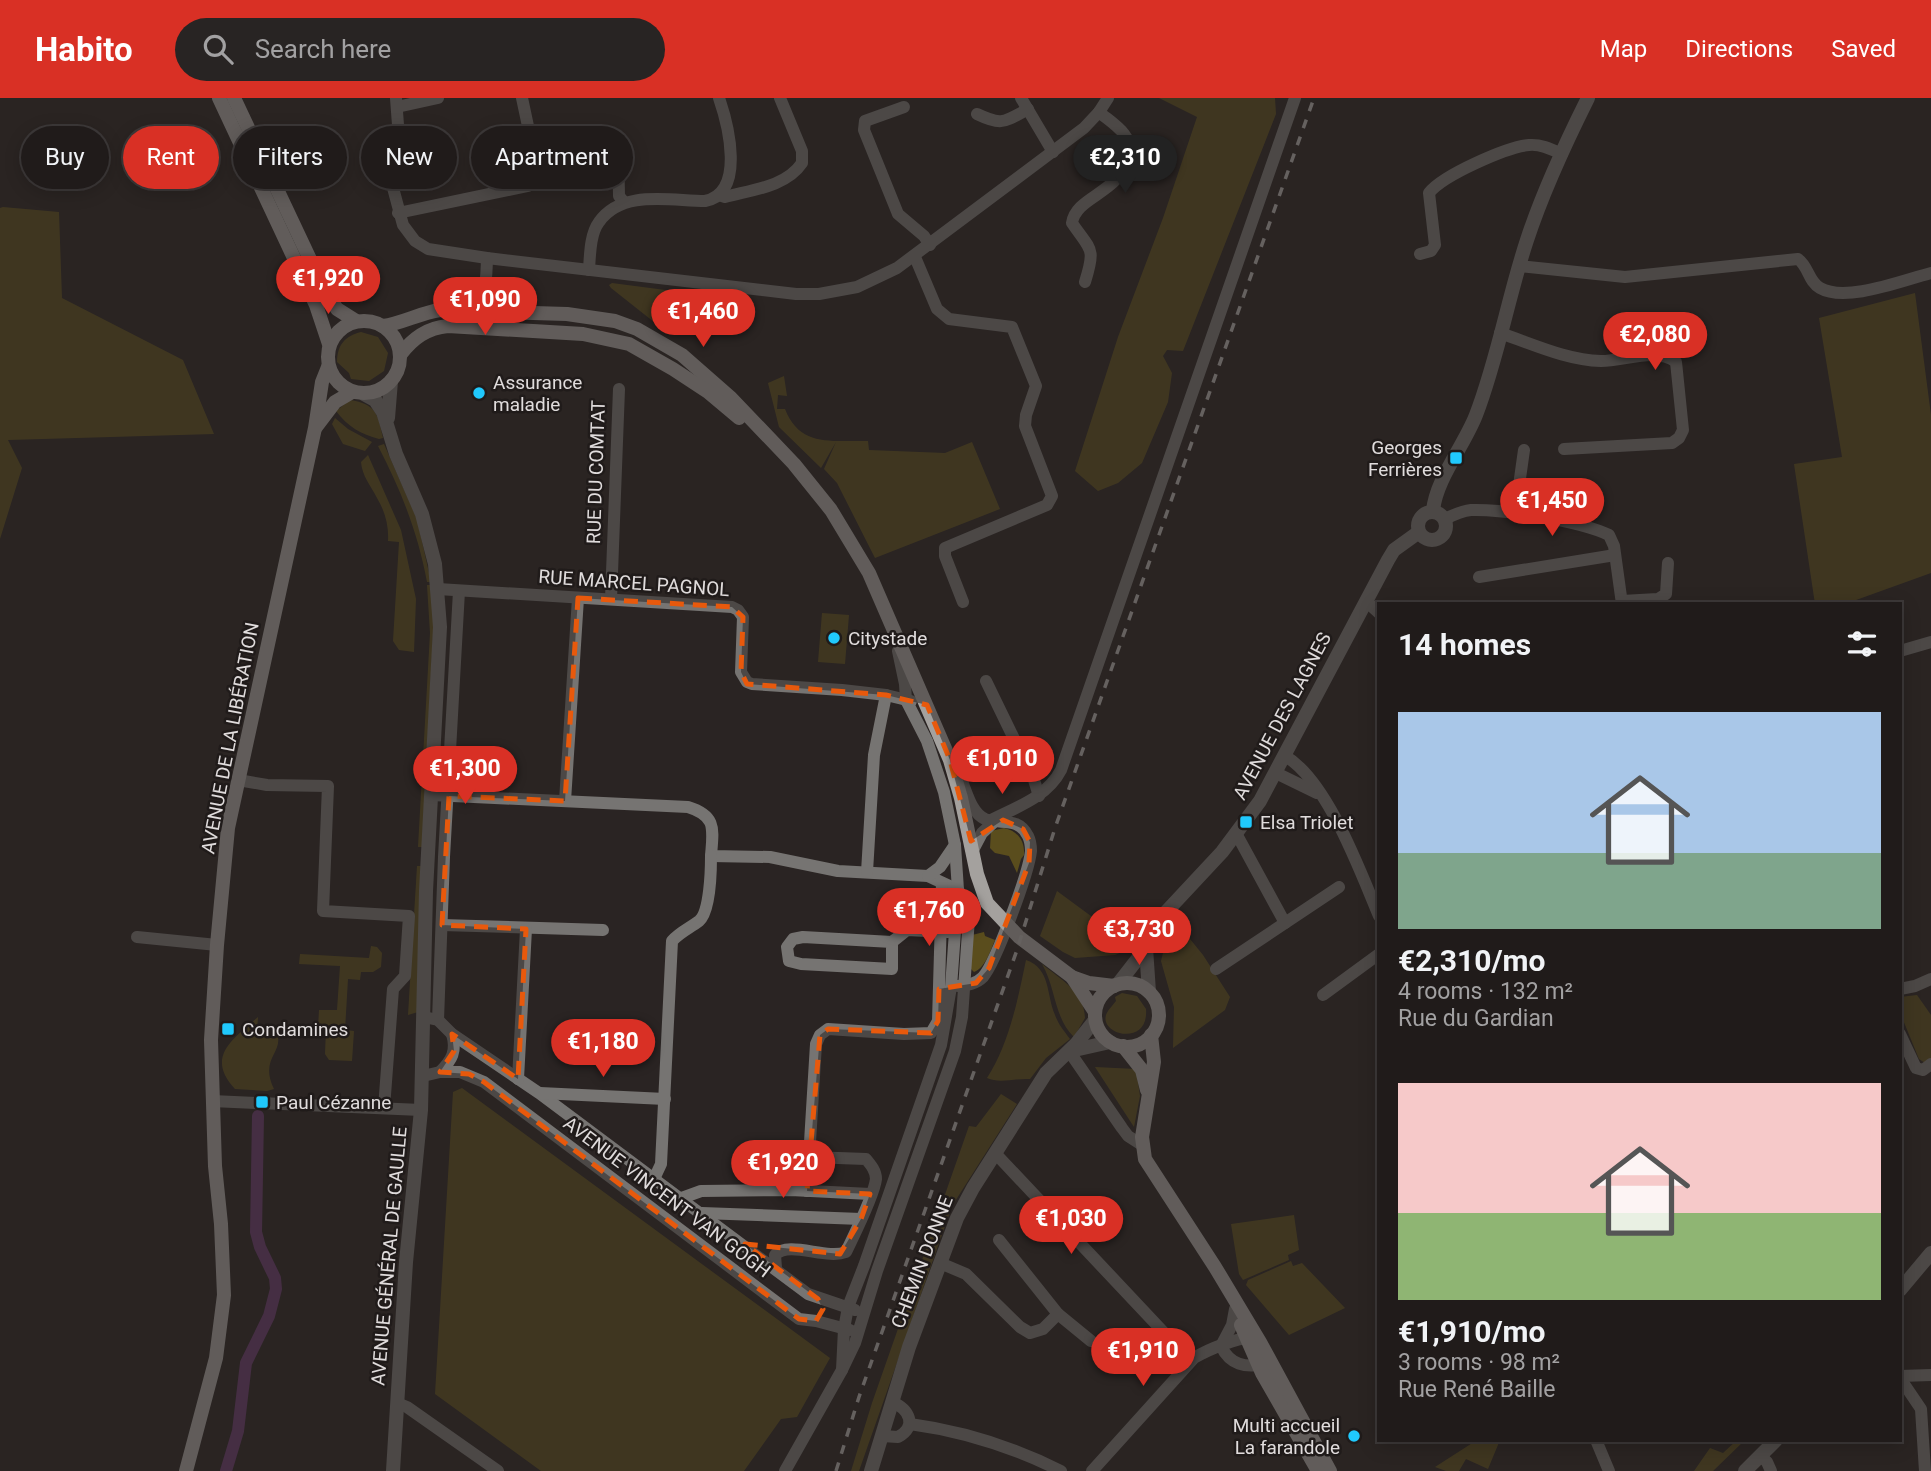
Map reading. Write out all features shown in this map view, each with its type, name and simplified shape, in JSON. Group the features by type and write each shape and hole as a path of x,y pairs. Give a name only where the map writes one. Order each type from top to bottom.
{"main road":[{"path":"219,98 316,305 330,344"},
{"path":"234,98 324,289 337,309 356,321"},
{"path":"383,326 428,312 493,311 590,316 615,321 651,335 682,355 712,380 813,486 851,539 869,573 950,760 981,890 987,903 1018,937 1072,977 1089,983 1131,984 1149,992 1157,1005 1156,1028 1152,1035 1136,1045 1116,1044"},
{"path":"356,321 370,321 383,326 395,338 400,355 391,381 374,392 358,393 337,382 328,367 330,344 340,329 356,321"},
{"path":"400,355 419,335 440,327 459,326 583,334 635,346 708,392 794,464"},
{"name":"AVENUE DE LA LIBÉRATION","path":"186,1471 216,1358 224,1295 212,1101 212,1009 228,828 315,428 320,392 328,367"},
{"name":"AVENUE DE LA LIBÉRATION","path":"315,428 335,402 358,393"},
{"path":"1072,977 1095,1016 1100,1033 1116,1044 1142,1070 1147,1098"},
{"path":"1095,1016 1099,999 1116,985"},
{"path":"1152,1035 1154,1062 1142,1145 1148,1164 1231,1294 1318,1471"},
{"path":"1231,1294 1235,1309 1253,1340"},
{"path":"1265,1364 1329,1471"}],"street":[{"path":"438,98 396,102 398,125 388,173 403,225 415,241 428,249 796,294 819,294 857,287 915,257 1084,128 1108,98"},
{"path":"398,213 528,186 536,181 538,173 522,98"},
{"path":"589,270 593,237 599,222 624,202 705,201 713,200 719,195 728,178 732,157 719,98"},
{"path":"719,195 725,197 780,182 802,163 802,151 780,98"},
{"path":"972,852 993,820 1033,799 1054,783 1070,747 1295,98"},
{"path":"1588,98 1540,203 1476,414 1461,449 1439,485 1439,515 1444,534 1436,540 1426,539 1419,532 1420,517 1428,512 1439,515 1469,510 1515,514 1596,529 1609,535 1622,602 1658,599 1666,594 1668,563"},
{"path":"977,114 995,122 1009,119 1024,101 1053,152"},
{"path":"904,107 865,121 864,130 898,214 930,245"},
{"path":"1085,282 1092,259 1090,247 1072,223 1073,215 1117,180 1126,168 1130,149 1126,135 1099,112"},
{"path":"1420,254 1431,251 1435,245 1429,193 1436,184 1456,171 1522,146 1541,146 1562,153"},
{"path":"619,189 624,202"},
{"path":"915,257 937,309 944,316 949,319 1012,327 1036,386 1025,426 1052,496 1047,505 945,548 945,556 962,602"},
{"path":"440,327 461,320 486,320 493,315 486,283 486,258"},
{"path":"1519,266 1625,276 1798,259 1805,263 1813,282 1822,290 1840,294 1868,290 1931,273"},
{"path":"465,311 482,296 486,283"},
{"path":"1500,332 1579,359 1601,361 1661,355 1676,362 1684,430 1679,439 1661,445 1564,449"},
{"name":"AVENUE GÉNÉRAL DE GAULLE","path":"387,423 391,381"},
{"name":"RUE DU COMTAT","path":"611,599 619,389"},
{"name":"AVENUE GÉNÉRAL DE GAULLE","path":"358,393 380,406 396,454 422,514 435,564 440,627 425,917 431,1018 406,1262 393,1471"},
{"path":"1515,514 1524,450"},
{"name":"AVENUE DES LAGNES","path":"1116,985 1146,948 1166,912 1237,835 1276,773 1394,550 1419,532"},
{"path":"1479,576 1615,555"},
{"name":"RUE MARCEL PAGNOL","path":"438,589 732,607 743,617 741,672 747,682 886,695 927,705"},
{"path":"431,1018 442,925 459,591"},
{"path":"565,801 578,597"},
{"path":"1366,601 1377,611"},
{"path":"807,1191 817,1044 820,1035 828,1029 931,1033 938,1020 948,933 958,890 955,845 944,792 927,741 906,700 894,630"},
{"path":"1902,650 1931,642"},
{"path":"951,987 976,983 984,975 1002,938 1029,863 1031,850 1022,819 1033,799 1034,780 986,681"},
{"path":"867,872 874,755 886,695"},
{"path":"1285,756 1306,774 1334,815 1377,912"},
{"path":"950,760 976,812 993,820 1009,821 1023,829"},
{"path":"1276,773 1320,795"},
{"path":"238,780 267,785 328,786 323,911 409,916 405,976 393,989 384,1108"},
{"path":"432,795 688,807 698,810 711,821 706,910 700,920 672,941 661,1164 654,1179"},
{"path":"1237,835 1285,923"},
{"path":"928,876 940,867 955,845"},
{"path":"711,856 770,856 838,871 928,876 958,890 965,901 969,918 962,1017 954,1051 877,1271 855,1343 785,1471"},
{"path":"842,1370 848,1307 941,1045 951,987 942,883"},
{"path":"1216,969 1339,887"},
{"path":"442,925 603,930"},
{"path":"518,1079 526,929"},
{"path":"892,942 892,970 801,964 789,961 787,947 793,939 803,937 892,942 907,930 948,933 967,945"},
{"path":"137,937 216,945"},
{"path":"1146,948 1149,992"},
{"path":"1323,995 1377,955"},
{"path":"1902,989 1931,979"},
{"name":"CHEMIN DONNE","path":"871,1471 892,1402 957,1218 972,1188 1046,1073 1069,1051 1095,1016"},
{"name":"AVENUE VINCENT VAN GOGH","path":"431,1018 539,1093 808,1294 848,1307"},
{"path":"440,1072 451,1061 454,1051 452,1034"},
{"path":"1902,1038 1916,1068 1923,1070 1931,1064"},
{"path":"1116,1044 1069,1051 1122,1128 1142,1145"},
{"name":"AVENUE VINCENT VAN GOGH","path":"423,1076 440,1072 469,1074 484,1082 799,1319 851,1330 861,1324"},
{"path":"539,1093 665,1099"},
{"path":"212,1101 421,1110"},
{"path":"995,1153 1170,1339"},
{"path":"776,1268 775,1255 786,1249 828,1254 846,1252 862,1219 876,1179 874,1168 866,1159 810,1157"},
{"path":"679,1199 701,1191 870,1194"},
{"path":"702,1213 862,1219"},
{"path":"999,1240 1058,1314 1091,1341"},
{"path":"1902,1288 1931,1252"},
{"path":"940,1262 966,1274 1020,1327 1030,1333 1043,1329 1058,1314"},
{"path":"816,1321 822,1315 823,1309 818,1299"},
{"path":"848,1307 855,1310 861,1324"},
{"path":"1221,1346 1232,1325 1235,1309"},
{"path":"1092,1471 1185,1365 1204,1352 1253,1340"},
{"path":"1221,1346 1226,1357 1233,1363 1265,1364"},
{"path":"1902,1377 1931,1375"},
{"path":"1902,1380 1920,1409 1926,1471"},
{"path":"397,1402 498,1471"},
{"path":"881,1436 898,1437 910,1424 904,1408 892,1402"},
{"path":"910,1424 958,1433 1001,1446 1060,1471"},
{"path":"1597,1442 1608,1471"},
{"path":"1749,1470 1774,1442"},
{"path":"1761,1456 1768,1462 1770,1471"}],"highlighted area":[{"path":"578,598 732,607 743,617 741,672 747,684 886,695 927,705 950,760 971,841 1003,820 1023,829 1030,842 1029,863 989,968 976,983 939,989 938,1021 931,1033 828,1029 820,1035 807,1191 870,1194 861,1219 840,1254 745,1244 818,1299 823,1309 816,1321 799,1319 484,1082 469,1074 440,1072 454,1051 452,1034 518,1079 526,929 442,925 449,796 565,801"}],"shaded area":[{"path":"1159,98 1275,98 1276,114 1183,351 1167,350 1163,356 1172,373 1168,402 1142,463 1118,483 1098,491 1075,471 1118,337 1163,218 1197,117"},
{"path":"0,208 59,212 62,298 183,360 214,434 8,440 22,468 0,539"},
{"path":"612,283 673,291 659,326 611,288 609,285"},
{"path":"1915,293 1931,415 1931,573 1851,602 1815,602 1794,464 1842,457 1819,318"},
{"path":"361,332 378,337 388,353 384,371 369,381 351,379 349,373 337,362 338,351 343,342"},
{"path":"784,376 787,396 778,395 777,409 785,409 791,422 809,436 830,441 868,441 869,450 945,453 972,442 1000,509 875,558 837,483 824,469 836,442 821,468 779,427 768,383"},
{"path":"350,400 371,407 383,438 361,432 341,417 336,411"},
{"path":"335,418 348,429 372,442 365,451 343,444 332,424"},
{"path":"384,444 417,519 431,582 427,582 408,512 378,446"},
{"path":"368,455 401,530 416,599 414,652 399,650 393,641 399,542 388,541 384,513 363,472 361,462"},
{"path":"427,585 432,585 434,616 422,847 418,847 430,633"},
{"name":"Citystade","path":"822,613 849,615 845,664 818,662"},
{"path":"1004,828 1017,834 1023,845 1024,855 1017,873 1009,856 995,853 990,848 991,831"},
{"path":"417,866 421,866 418,1012 408,1015"},
{"path":"1057,891 1114,933 1141,922 1126,950 1115,955 1075,958 1040,936"},
{"path":"1177,923 1203,955 1230,997 1225,1010 1173,1048 1174,1007 1161,961 1167,937"},
{"path":"984,932 985,936 995,940 985,963 974,972 970,968 972,935"},
{"path":"371,946 377,947 382,953 381,967 373,972 361,972 360,980 348,979 345,1030 354,1031 352,1061 329,1060 325,1054 326,1029 318,1028 319,1010 337,1010 340,966 299,964 300,954 369,958"},
{"path":"1026,960 1040,969 1044,976 1056,1018 1070,1039 1046,1058 1030,1079 992,1080 987,1078 1007,1036"},
{"path":"1042,964 1081,1000 1085,1018 1074,1037 1059,1012"},
{"path":"1122,993 1137,996 1146,1009 1145,1021 1140,1029 1133,1033 1117,1032 1106,1022 1106,1015 1116,1001 1115,997"},
{"path":"1917,995 1931,1015 1931,1061 1925,1063 1919,1059 1902,1017 1902,997"},
{"path":"258,1017 257,1032 278,1037 269,1071 274,1089 235,1089 222,1067 223,1057 232,1040"},
{"path":"1095,1067 1136,1069 1140,1096 1134,1127"},
{"path":"462,1088 830,1358 797,1417 781,1419 744,1471 541,1471 435,1394 453,1092"},
{"path":"1001,1094 1017,1104 952,1206 859,1471 851,1471 872,1403 969,1126 976,1127"},
{"path":"1294,1215 1299,1250 1288,1255 1289,1260 1243,1280 1239,1274 1231,1224"},
{"path":"1291,1261 1293,1266 1302,1263 1345,1308 1289,1335 1246,1285 1248,1280"},
{"path":"1474,1442 1499,1442 1488,1469 1466,1459 1459,1471 1446,1471 1435,1467"},
{"path":"1735,1442 1743,1442 1713,1471 1694,1471 1710,1448 1723,1453"}],"waterway":[{"path":"226,1471 238,1431 246,1363 269,1316 276,1289 275,1278 256,1232 258,1116"}],"railway":[{"path":"836,1471 859,1397 1017,950 1055,828 1314,98"}],"place":[{"name":"Assurance maladie","path":"479,393"},
{"name":"Georges Ferrières","path":"1456,458"},
{"name":"Citystade","path":"834,638"},
{"name":"Elsa Triolet","path":"1246,822"},
{"name":"Condamines","path":"228,1029"},
{"name":"Paul Cézanne","path":"262,1102"},
{"name":"Multi accueil La farandole","path":"1354,1436"}]}
